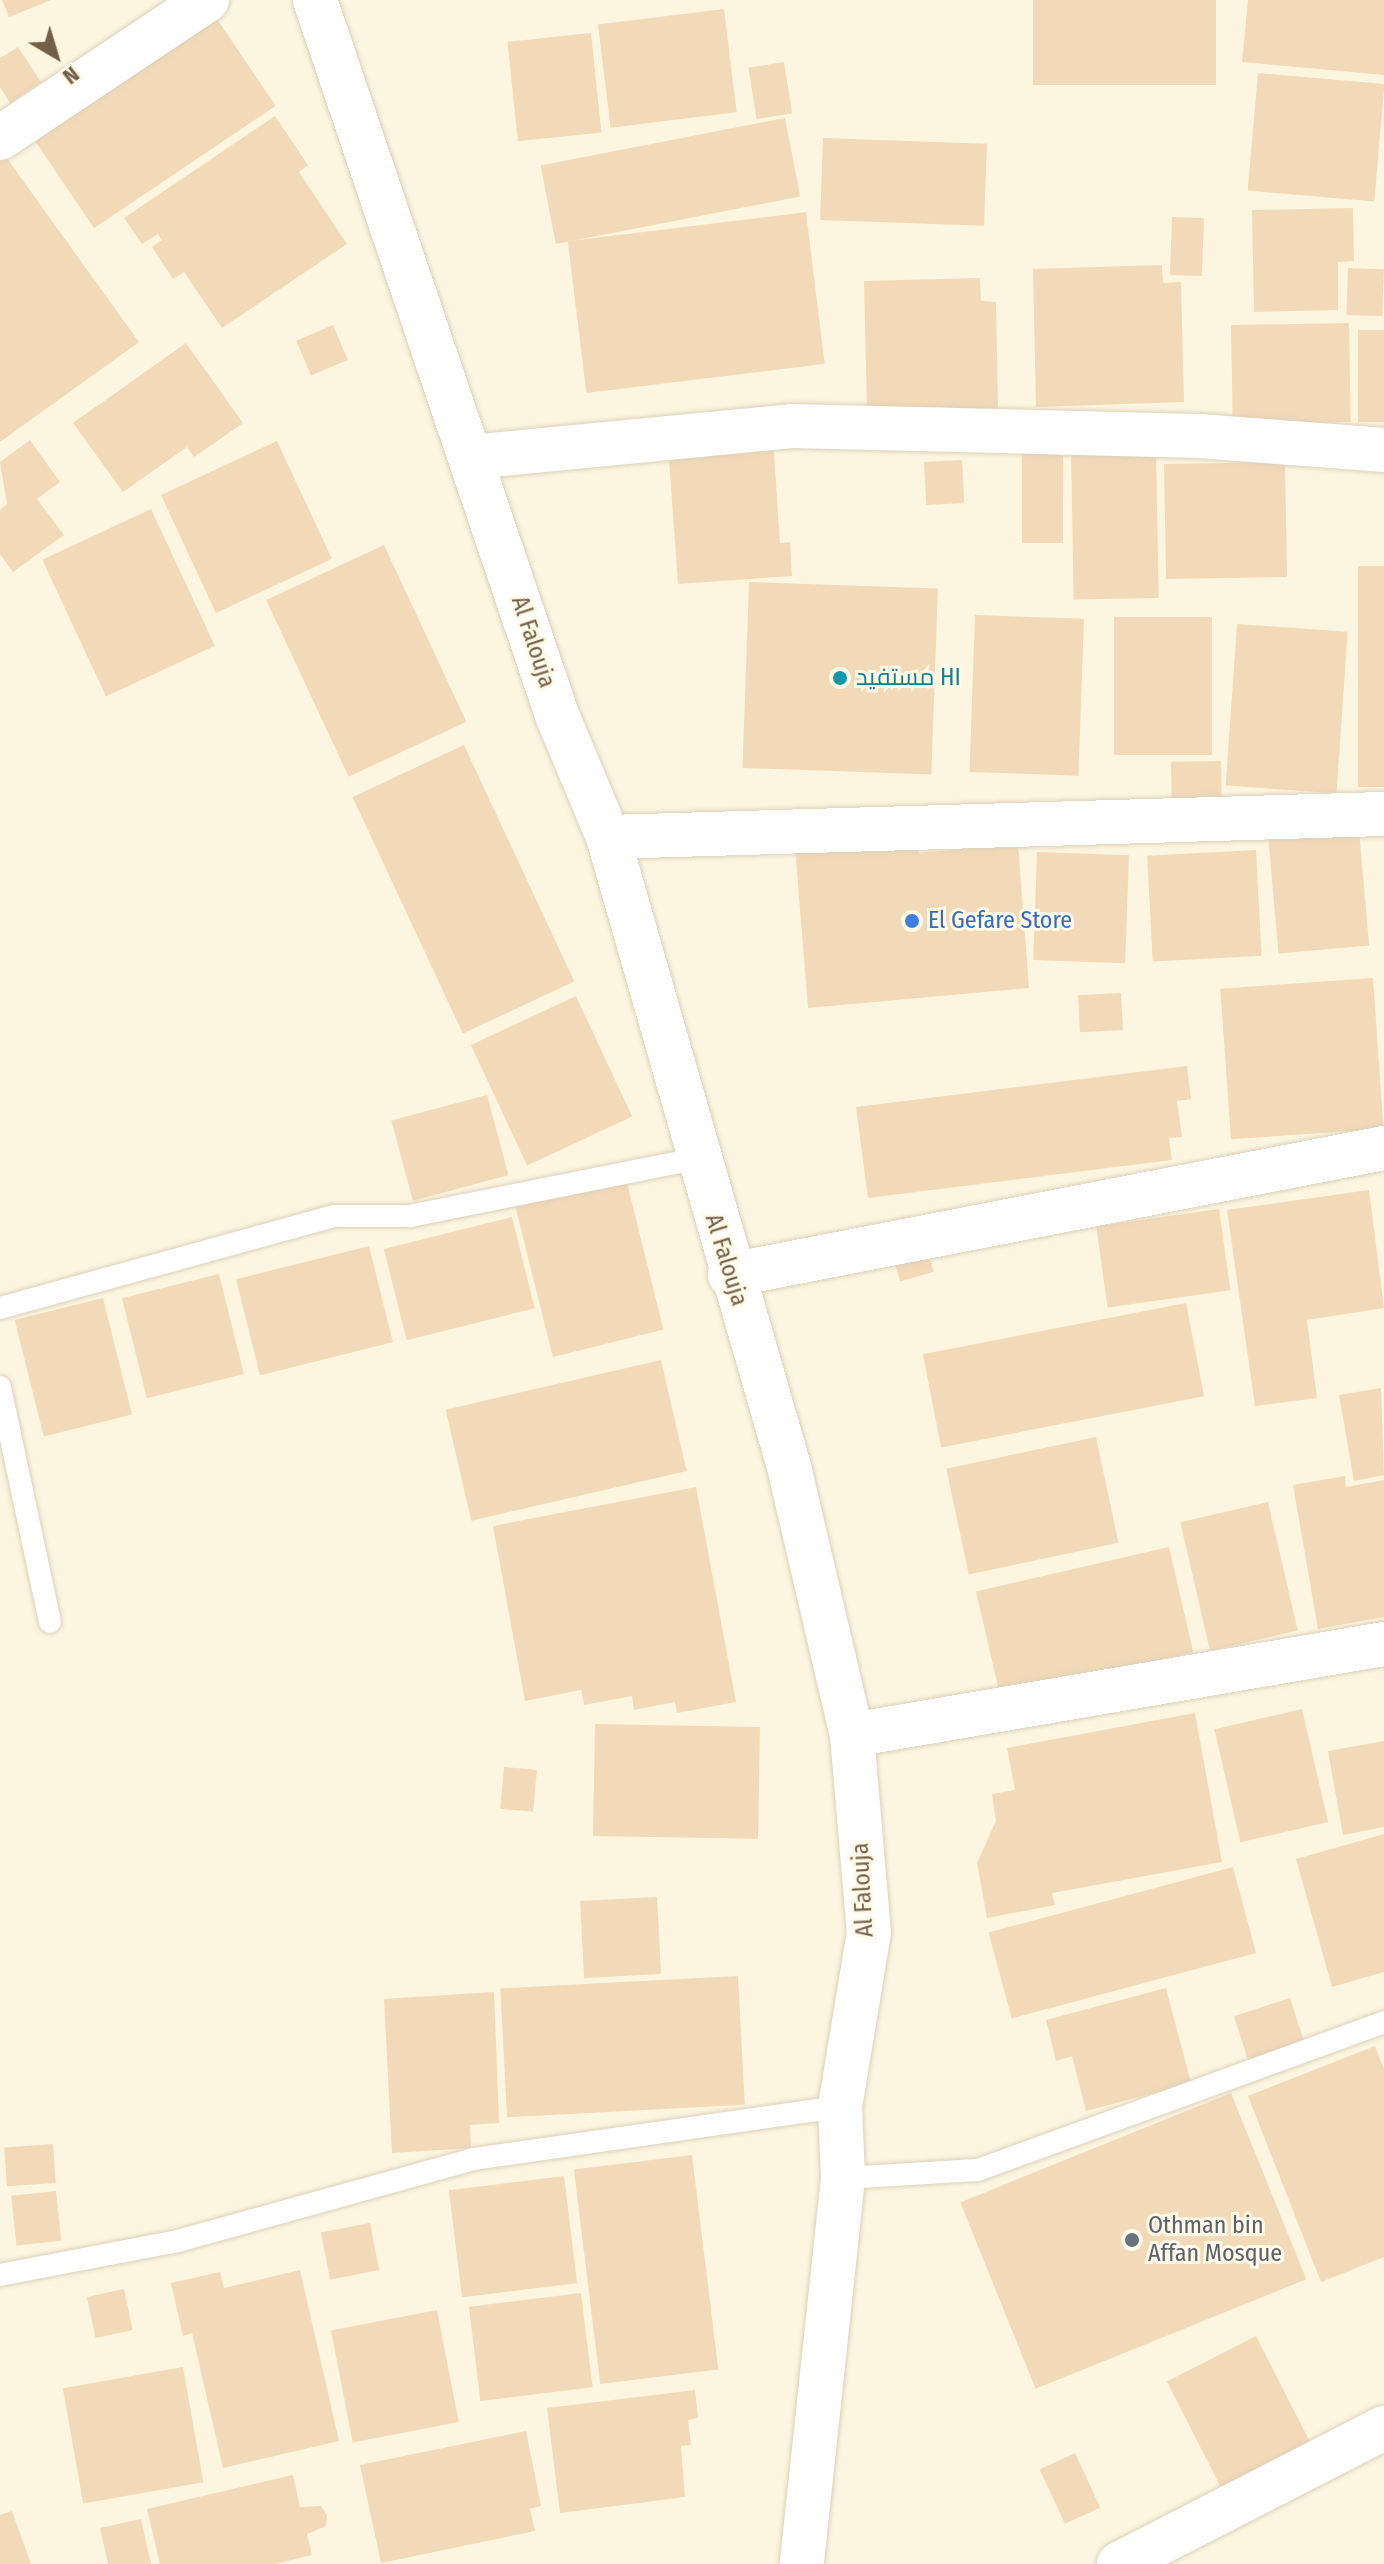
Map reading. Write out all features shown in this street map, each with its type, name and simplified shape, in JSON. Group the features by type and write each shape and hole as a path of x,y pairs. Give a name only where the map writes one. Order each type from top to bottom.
{"street":[{"path":"0,138 207,0"},
{"name":"Al Falouja","path":"315,0 557,715 608,837 695,1159 789,1467 852,1735 869,1932 840,2107 843,2178 802,2564"},
{"path":"471,457 792,426 1199,436 1384,450"},
{"path":"608,837 1384,814"},
{"path":"730,1275 1384,1148"},
{"path":"852,1735 1384,1644"},
{"path":"1119,2564 1384,2428"}],"lane":[{"path":"0,1308 334,1216 410,1216 695,1159"},
{"path":"0,1387 50,1622"},
{"path":"843,2178 978,2170 1384,2022"},
{"path":"0,2275 178,2241 473,2159 840,2107"}],"building":[{"path":"2,0 51,0 9,17"},
{"path":"1033,0 1216,0 1216,85 1033,85"},
{"path":"1248,0 1384,0 1384,75 1242,62"},
{"path":"724,9 737,112 611,128 598,24"},
{"path":"213,13 276,106 94,228 31,135"},
{"path":"591,33 601,132 518,141 507,42"},
{"path":"18,47 41,82 10,103 0,87 0,58"},
{"path":"784,62 792,113 757,119 748,68"},
{"path":"1258,73 1384,84 1374,202 1248,191"},
{"path":"275,116 308,165 299,172 347,244 222,328 184,272 173,279 152,247 162,240 158,234 142,244 124,218"},
{"path":"785,118 800,197 556,244 541,166"},
{"path":"823,138 987,144 984,226 820,220"},
{"path":"6,157 139,342 0,442 0,161"},
{"path":"1353,208 1354,261 1338,262 1338,310 1254,312 1252,210"},
{"path":"806,212 825,364 586,393 568,241"},
{"path":"1172,217 1204,218 1202,276 1170,275"},
{"path":"1162,265 1163,283 1181,282 1184,402 1036,407 1033,269"},
{"path":"1348,268 1384,269 1382,316 1346,315"},
{"path":"980,278 981,301 996,302 998,408 867,411 864,281"},
{"path":"1349,323 1351,422 1233,424 1231,325"},
{"path":"333,325 348,360 311,376 296,341"},
{"path":"1358,330 1384,330 1384,422 1358,422"},
{"path":"186,343 243,423 194,457 187,447 123,492 73,423"},
{"path":"773,438 780,543 790,542 792,576 678,584 668,445"},
{"path":"30,440 60,482 37,499 64,535 13,572 0,554 0,510 7,504 0,462"},
{"path":"277,441 332,559 216,613 161,495"},
{"path":"1156,446 1159,598 1074,599 1071,447"},
{"path":"1022,453 1063,453 1063,543 1022,543"},
{"path":"962,460 964,503 926,505 924,462"},
{"path":"1285,462 1287,577 1166,579 1164,464"},
{"path":"151,509 215,646 106,697 42,560"},
{"path":"384,545 466,722 349,777 266,600"},
{"path":"1358,566 1384,566 1384,787 1358,787"},
{"name":"مستفيد HI","path":"749,582 938,589 931,774 743,768"},
{"path":"975,615 1084,619 1078,776 970,772"},
{"path":"1114,617 1212,617 1212,755 1114,755"},
{"path":"1237,624 1348,632 1336,793 1226,786"},
{"path":"464,745 574,982 463,1034 353,797"},
{"path":"1221,761 1222,800 1172,801 1171,762"},
{"path":"1359,830 1369,946 1278,953 1268,838"},
{"name":"El Gefare Store","path":"917,836 919,853 1018,844 1029,988 808,1008 795,847"},
{"path":"1256,850 1262,956 1153,962 1147,856"},
{"path":"1037,852 1129,855 1125,963 1033,960"},
{"path":"1373,978 1384,1129 1231,1139 1220,989"},
{"path":"1121,993 1123,1030 1080,1032 1078,995"},
{"path":"576,996 632,1117 527,1166 471,1045"},
{"path":"1187,1066 1191,1099 1177,1101 1182,1137 1169,1138 1172,1160 868,1198 856,1107"},
{"path":"487,1095 508,1175 413,1201 391,1121"},
{"path":"626,1179 663,1329 553,1357 515,1207"},
{"path":"1369,1190 1384,1308 1307,1320 1317,1398 1255,1406 1227,1210"},
{"path":"1219,1209 1230,1290 1108,1307 1096,1226"},
{"path":"512,1217 535,1308 407,1340 384,1249"},
{"path":"925,1241 934,1272 900,1281 891,1251"},
{"path":"369,1246 393,1342 260,1375 236,1279"},
{"path":"219,1274 244,1374 147,1398 122,1298"},
{"path":"103,1298 132,1414 44,1436 15,1320"},
{"path":"1186,1303 1204,1396 941,1447 923,1354"},
{"path":"661,1360 687,1471 471,1521 446,1410"},
{"path":"1381,1388 1384,1475 1354,1481 1339,1395"},
{"path":"1096,1437 1118,1543 969,1574 946,1469"},
{"path":"1345,1476 1346,1487 1384,1480 1384,1617 1318,1629 1293,1485"},
{"path":"696,1487 736,1702 677,1713 675,1702 634,1710 632,1696 584,1705 581,1690 525,1701 493,1526"},
{"path":"1268,1502 1298,1631 1210,1651 1180,1522"},
{"path":"1169,1547 1193,1652 1000,1697 976,1592"},
{"path":"1302,1709 1328,1822 1240,1842 1214,1729"},
{"path":"1195,1713 1222,1862 1052,1893 1055,1905 987,1918 977,1863 996,1821 992,1794 1015,1790 1007,1748"},
{"path":"595,1724 760,1727 758,1839 593,1836"},
{"path":"1384,1741 1384,1827 1343,1835 1328,1751"},
{"path":"504,1767 537,1770 533,1812 500,1809"},
{"path":"1384,1834 1384,1972 1332,1987 1296,1859"},
{"path":"1233,1867 1256,1953 1012,2018 989,1932"},
{"path":"657,1897 661,1974 584,1978 580,1901"},
{"path":"738,1976 745,2105 507,2117 500,1988"},
{"path":"1166,1988 1191,2083 1086,2111 1072,2056 1056,2061 1046,2020"},
{"path":"494,1992 499,2123 470,2125 471,2148 392,2153 384,1999"},
{"path":"1290,1998 1305,2044 1249,2062 1234,2016"},
{"path":"1375,2046 1384,2069 1384,2257 1321,2282 1248,2096"},
{"name":"Othman bin Affan Mosque","path":"1231,2093 1306,2279 1036,2389 960,2202"},
{"path":"53,2144 56,2183 7,2186 4,2147"},
{"path":"692,2155 718,2369 600,2384 574,2170"},
{"path":"564,2176 577,2283 462,2297 449,2190"},
{"path":"56,2191 61,2241 16,2245 11,2196"},
{"path":"370,2223 379,2270 330,2280 321,2233"},
{"path":"300,2270 339,2441 223,2468 192,2333 183,2336 171,2283 220,2272 224,2288"},
{"path":"124,2289 133,2330 96,2338 87,2297"},
{"path":"581,2293 593,2387 480,2401 469,2307"},
{"path":"437,2310 459,2422 353,2443 331,2331"},
{"path":"1256,2336 1310,2442 1221,2487 1167,2381"},
{"path":"183,2367 203,2482 83,2503 63,2388"},
{"path":"695,2390 698,2418 688,2420 691,2445 681,2446 685,2497 560,2513 547,2408"},
{"path":"526,2431 541,2506 530,2509 535,2531 381,2563 360,2465"},
{"path":"1075,2453 1100,2507 1065,2524 1040,2469"},
{"path":"293,2475 300,2507 321,2506 327,2515 326,2526 307,2534 312,2555 275,2564 160,2564 147,2509"},
{"path":"12,2511 31,2564 0,2564 0,2515"},
{"path":"141,2519 151,2564 108,2564 100,2528"}],"place":[{"name":"مستفيد HI","path":"840,678"},
{"name":"El Gefare Store","path":"912,921"},
{"name":"Othman bin Affan Mosque","path":"1132,2240"}]}
